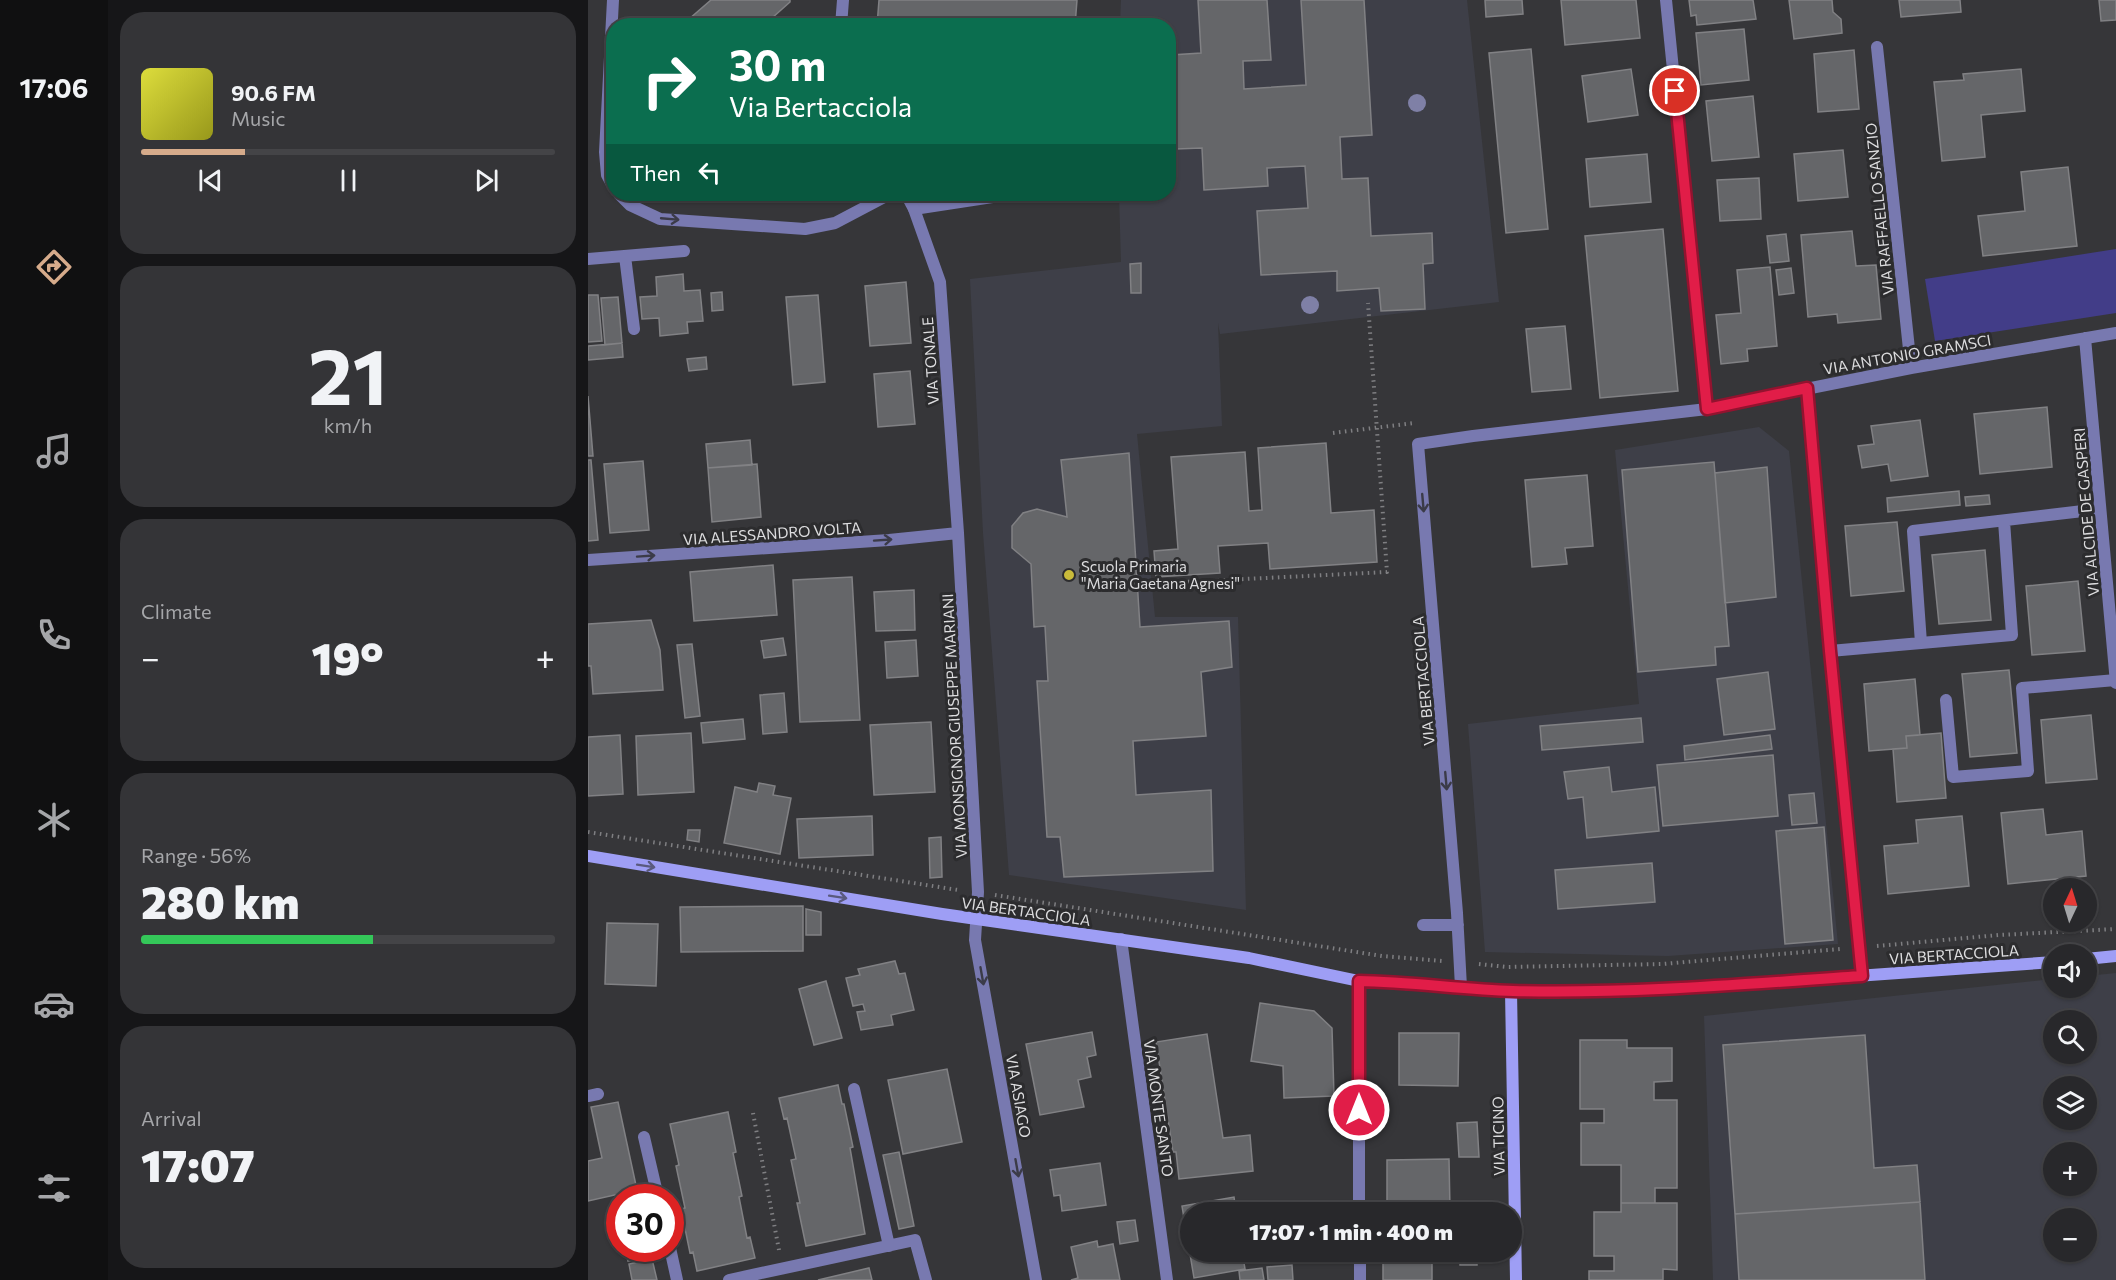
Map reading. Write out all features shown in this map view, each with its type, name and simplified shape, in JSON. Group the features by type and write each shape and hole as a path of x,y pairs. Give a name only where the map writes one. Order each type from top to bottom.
{"street":[{"path":"612,18 613,0"},
{"path":"842,18 843,0"},
{"path":"1666,0 1707,409"},
{"name":"VIA RAFFAELLO SANZIO","path":"1877,47 1911,368"},
{"path":"606,133 606,164"},
{"path":"626,201 660,219 805,229 835,223 877,201"},
{"name":"VIA TONALE","path":"910,201 940,282 958,533"},
{"path":"914,209 966,201"},
{"path":"588,259 684,251"},
{"path":"625,256 634,329"},
{"name":"VIA ANTONIO GRAMSCI","path":"1418,444 1707,409 1911,368 2116,333"},
{"name":"VIA ALCIDE DE GASPERI","path":"2085,338 2116,682"},
{"path":"1807,388 1862,976"},
{"name":"VIA BERTACCIOLA","path":"1418,444 1458,925 1461,987"},
{"path":"1921,643 1913,531 2100,509"},
{"path":"1830,651 2012,634 2004,521"},
{"name":"VIA ALESSANDRO VOLTA","path":"588,560 958,533"},
{"name":"VIA MONSIGNOR GIUSEPPE MARIANI","path":"958,533 978,892 976,918"},
{"path":"1946,700 1953,777 2028,771 2022,688 2116,682"},
{"name":"VIA BERTACCIOLA","path":"588,856 931,912 1249,958 1359,981 1511,991 1595,991 1686,988 2043,963"},
{"name":"VIA ASIAGO","path":"976,918 975,940 1036,1280"},
{"path":"1424,925 1458,925"},
{"name":"VIA MONTE SANTO","path":"1121,939 1167,1280"},
{"path":"2097,958 2116,956"},
{"path":"1359,981 1359,1202"},
{"name":"VIA TICINO","path":"1511,991 1516,1280"},
{"path":"854,1089 888,1246"},
{"path":"645,1137 655,1184"},
{"path":"729,1280 915,1240 926,1280"},
{"path":"673,1262 677,1280"},
{"path":"1360,1262 1360,1280"}],"path":[{"path":"1164,584 1387,572 1368,303"},
{"path":"1333,432 1416,422"},
{"path":"588,832 1382,956 1507,967 1662,964 1999,935 2116,929"},
{"path":"753,1113 783,1268"}],"shaded area":[{"path":"1121,0 1467,0 1499,302 1220,334 1218,323 1222,426 1137,434 1155,617 1238,617 1246,910 1009,875 983,533 970,279 1121,262 1119,201 1176,201 1176,18 1120,18"},
{"path":"2116,249 2116,313 1935,341 1925,279"},
{"path":"1759,427 1789,451 1838,944 1668,956 1485,952 1468,724 1639,704 1615,450"},
{"path":"2116,973 2116,1280 1713,1280 1704,1016 2043,980 2043,998 2097,998 2097,975"}],"building":[{"path":"711,0 790,0 772,18 690,18"},
{"path":"879,0 1077,0 1076,18 878,18"},
{"path":"1198,0 1267,0 1271,60 1243,61 1244,89 1306,85 1301,0 1364,0 1372,135 1340,137 1342,179 1368,178 1371,236 1432,233 1433,263 1423,264 1425,309 1381,311 1379,288 1337,291 1337,271 1261,275 1257,211 1308,208 1305,166 1267,168 1268,186 1204,190 1202,148 1176,149 1176,55 1201,53"},
{"path":"1485,0 1522,0 1523,14 1486,17"},
{"path":"1561,0 1636,0 1640,38 1565,45"},
{"path":"1689,0 1753,0 1756,19 1697,25 1696,15 1691,16"},
{"path":"1789,0 1832,0 1833,12 1841,19 1842,33 1794,39"},
{"path":"1899,0 1960,0 1961,12 1901,17"},
{"path":"2099,0 2116,0 2116,20 2101,21"},
{"path":"1744,29 1749,80 1701,85 1696,33"},
{"path":"1531,49 1548,229 1506,233 1489,53"},
{"path":"1854,50 1859,109 1818,112 1814,54"},
{"path":"1631,69 1638,115 1588,122 1582,76"},
{"path":"2021,69 2025,111 1981,115 1985,157 1942,161 1934,82 1964,80 1963,74"},
{"path":"1753,96 1759,157 1712,161 1706,101"},
{"path":"1843,150 1848,197 1798,201 1794,154"},
{"path":"1647,154 1651,202 1590,207 1586,159"},
{"path":"2068,167 2077,246 1983,256 1978,216 2025,211 2021,172"},
{"path":"1759,178 1761,219 1720,221 1717,180"},
{"path":"1663,229 1678,391 1600,398 1585,236"},
{"path":"1852,231 1856,266 1876,265 1881,319 1838,323 1837,314 1808,317 1801,235"},
{"path":"1786,234 1789,261 1770,263 1767,236"},
{"path":"1141,263 1141,293 1131,293 1130,264"},
{"path":"1770,267 1777,346 1747,349 1748,361 1721,364 1716,315 1741,313 1737,270"},
{"path":"1791,268 1794,293 1779,295 1776,270"},
{"path":"683,274 684,291 700,290 703,321 687,322 688,333 660,336 659,318 642,319 640,297 657,296 656,277"},
{"path":"906,282 911,343 870,346 865,286"},
{"path":"722,292 723,310 712,311 711,293"},
{"path":"588,295 598,295 602,341 588,342"},
{"path":"818,295 825,382 793,385 786,297"},
{"path":"618,297 622,343 605,345 601,298"},
{"path":"1565,326 1571,389 1532,392 1526,329"},
{"path":"622,343 623,357 588,360 588,346"},
{"path":"706,357 707,369 689,371 687,359"},
{"path":"910,371 915,424 878,427 874,374"},
{"path":"588,396 593,456 588,456"},
{"path":"2047,407 2052,467 1980,474 1974,414"},
{"path":"1920,420 1928,476 1891,481 1888,464 1862,468 1858,446 1874,444 1871,426"},
{"path":"750,440 752,465 708,468 706,444"},
{"path":"1326,443 1331,513 1374,510 1377,562 1270,569 1268,543 1218,546 1220,573 1156,577 1154,551 1178,549 1171,457 1245,452 1249,511 1262,510 1258,448"},
{"name":"Scuola Primaria \"Maria Gaetana Agnesi\"","path":"1129,453 1140,627 1229,621 1232,667 1201,672 1206,736 1133,741 1136,795 1211,790 1213,871 1064,877 1060,837 1047,837 1037,681 1048,681 1045,626 1034,627 1031,564 1012,548 1012,526 1023,513 1037,509 1067,517 1061,460"},
{"path":"588,460 591,460 598,540 588,541"},
{"path":"643,461 649,530 610,533 604,464"},
{"path":"1714,462 1729,646 1715,647 1716,665 1638,672 1622,470"},
{"path":"757,464 761,517 712,522 708,468"},
{"path":"1767,467 1776,597 1725,603 1715,473"},
{"path":"1587,475 1593,546 1565,548 1567,564 1532,567 1525,480"},
{"path":"1959,491 1960,505 1888,512 1887,498"},
{"path":"1989,495 1990,504 1966,506 1965,497"},
{"path":"1897,522 1904,591 1851,596 1845,526"},
{"path":"1985,550 1991,620 1939,624 1932,555"},
{"path":"773,565 777,615 694,621 690,572"},
{"path":"852,577 860,720 800,722 793,580"},
{"path":"2078,581 2085,651 2032,655 2026,586"},
{"path":"914,590 915,630 876,631 874,592"},
{"path":"651,620 660,650 663,690 593,694 591,666 588,666 588,624"},
{"path":"783,638 786,655 764,658 761,641"},
{"path":"916,640 918,676 887,678 885,642"},
{"path":"692,644 700,716 685,718 677,645"},
{"path":"2009,670 2017,753 1970,757 1962,674"},
{"path":"1768,672 1775,729 1724,735 1717,679"},
{"path":"1915,679 1920,735 1906,736 1907,748 1869,751 1864,684"},
{"path":"784,693 787,732 763,734 760,695"},
{"path":"2091,715 2097,779 2046,783 2041,720"},
{"path":"1641,718 1643,742 1542,750 1540,726"},
{"path":"743,719 745,739 703,743 701,723"},
{"path":"931,722 935,792 874,795 870,725"},
{"path":"691,733 694,792 638,795 636,736"},
{"path":"1941,733 1946,798 1897,802 1893,749 1907,748 1906,736"},
{"path":"620,735 623,794 588,796 588,737"},
{"path":"1770,735 1772,749 1685,760 1684,746"},
{"path":"1773,755 1778,816 1663,826 1657,765"},
{"path":"1609,767 1612,792 1655,787 1659,831 1587,838 1583,797 1568,799 1564,772"},
{"path":"759,783 775,786 773,795 791,798 780,854 724,843 735,787 757,792"},
{"path":"1814,793 1817,823 1792,825 1789,795"},
{"path":"2043,809 2046,835 2082,831 2086,876 2043,878 2043,880 2008,884 2001,813"},
{"path":"872,816 873,855 799,858 797,819"},
{"path":"1962,816 1969,886 1888,894 1884,846 1918,843 1916,820"},
{"path":"1824,827 1833,940 1785,944 1776,831"},
{"path":"688,830 700,830 699,842 687,840"},
{"path":"941,837 942,877 930,878 929,838"},
{"path":"1652,863 1655,902 1558,909 1555,870"},
{"path":"803,906 803,951 681,952 680,907"},
{"path":"806,909 821,912 821,935 806,935"},
{"path":"607,923 658,924 656,986 605,984"},
{"path":"895,961 899,974 905,973 914,1010 891,1015 893,1025 861,1030 857,1012 865,1011 863,1004 853,1006 846,978 860,975 858,969"},
{"path":"826,981 842,1038 814,1045 799,989"},
{"path":"1260,1003 1314,1011 1332,1028 1334,1096 1284,1098 1283,1066 1251,1061"},
{"path":"1092,1032 1096,1055 1087,1057 1091,1077 1078,1080 1084,1107 1040,1115 1026,1044"},
{"path":"1399,1033 1459,1033 1458,1086 1399,1085"},
{"path":"1207,1034 1223,1138 1250,1135 1253,1171 1179,1179 1156,1042"},
{"path":"1865,1035 1874,1168 1917,1165 1920,1202 1735,1214 1723,1045"},
{"path":"1580,1040 1627,1040 1627,1048 1672,1048 1672,1081 1654,1082 1654,1100 1677,1100 1677,1188 1655,1188 1655,1203 1621,1203 1621,1165 1581,1165 1581,1123 1604,1123 1604,1109 1580,1109"},
{"path":"947,1069 962,1142 903,1154 888,1080"},
{"path":"838,1085 853,1147 850,1148 865,1234 806,1246 791,1160 796,1159 787,1118 784,1119 779,1098"},
{"path":"618,1102 636,1184 606,1184 606,1197 588,1201 588,1161 602,1158 591,1107"},
{"path":"728,1112 736,1152 733,1153 742,1196 739,1197 747,1238 750,1237 755,1258 697,1271 693,1252 690,1253 684,1224 684,1184 680,1184 676,1166 679,1165 670,1124"},
{"path":"1477,1122 1479,1157 1459,1157 1457,1123"},
{"path":"899,1152 914,1226 899,1229 883,1155"},
{"path":"1449,1159 1450,1202 1387,1202 1387,1160"},
{"path":"1100,1163 1106,1205 1062,1211 1060,1195 1054,1196 1050,1170"},
{"path":"1234,1197 1235,1202 1205,1202"},
{"path":"1920,1202 1925,1280 1739,1280 1735,1214"},
{"path":"1621,1203 1677,1203 1677,1270 1663,1269 1663,1280 1589,1280 1589,1271 1614,1271 1614,1256 1594,1256 1594,1212 1621,1212"},
{"path":"1135,1220 1138,1241 1120,1244 1117,1222"},
{"path":"1097,1241 1098,1247 1113,1244 1120,1280 1071,1280 1078,1278 1071,1247"},
{"path":"653,1262 657,1280 632,1280 629,1264"},
{"path":"1191,1262 1244,1262 1245,1269 1194,1278"},
{"path":"1383,1262 1432,1262 1432,1280 1383,1280"},
{"path":"1460,1262 1477,1262 1477,1265 1460,1265"},
{"path":"1292,1265 1293,1280 1268,1280 1267,1267"},
{"path":"869,1268 872,1280 818,1280"},
{"path":"1262,1268 1264,1280 1240,1280 1239,1271"}],"place":[{"name":"Scuola Primaria \"Maria Gaetana Agnesi\"","path":"1069,575"}],"route":[{"path":"1359,1110 1359,981 1511,991 1595,991 1686,988 1862,976 1807,388 1707,409 1675,91"}]}
